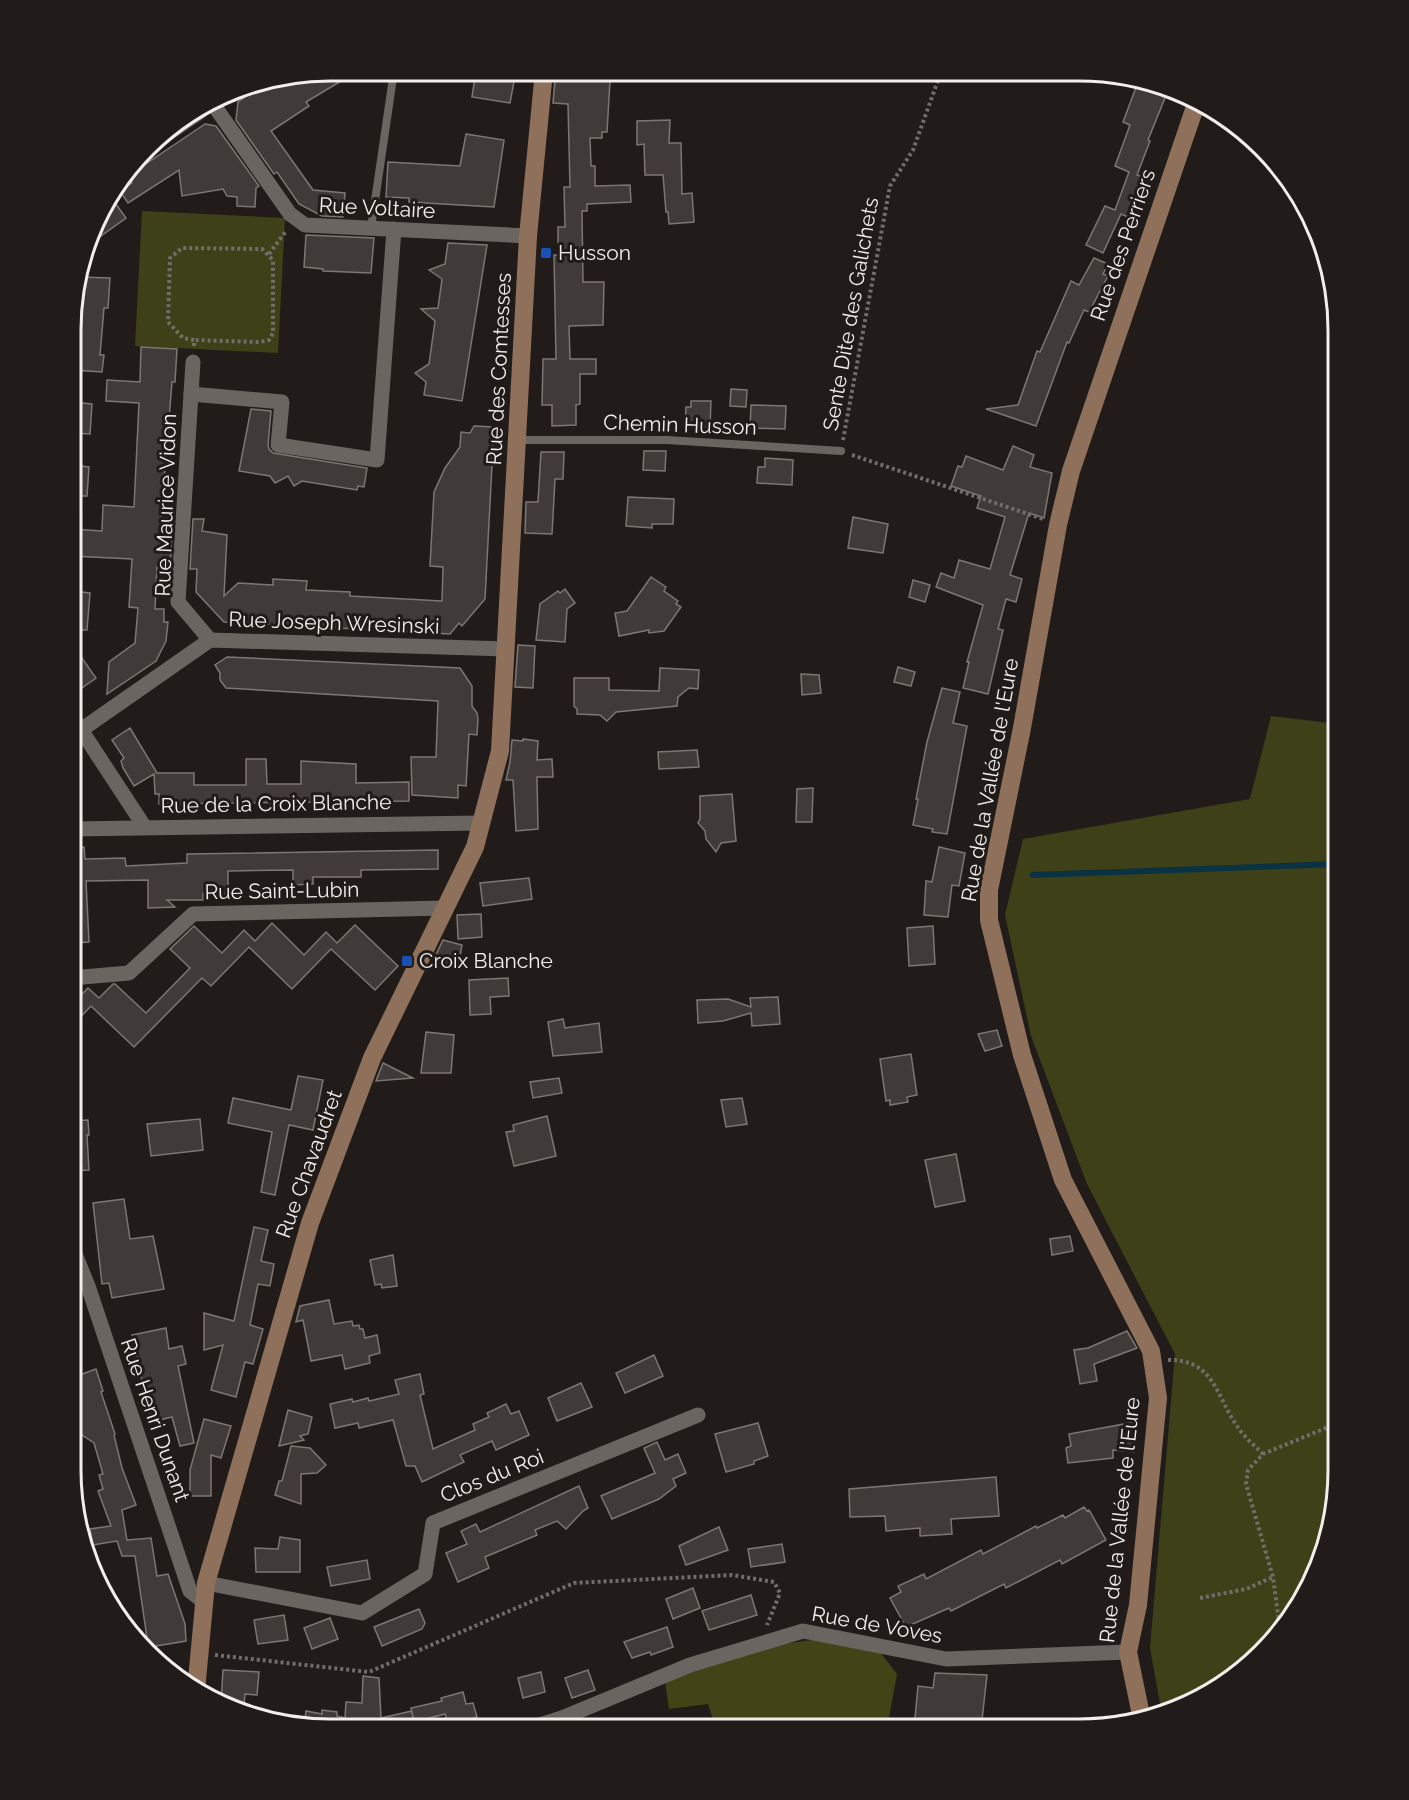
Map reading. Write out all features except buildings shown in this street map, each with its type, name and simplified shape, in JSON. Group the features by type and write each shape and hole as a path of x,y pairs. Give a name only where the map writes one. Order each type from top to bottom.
{"street":[{"name":"Rue des Comtesses","path":"504,669 507,649 528,236 543,81"},
{"name":"Rue Voltaire","path":"216,109 290,214 305,225 528,236"},
{"name":"Rue des Perriers","path":"1094,400 1194,110"},
{"path":"191,393 282,402 278,445 377,460 394,230"},
{"name":"Rue Maurice Vidon","path":"193,362 178,602 210,640"},
{"name":"Rue de la Vallée de l'Eure","path":"1094,400 1071,471 1058,525 1022,728 989,890 989,921 1022,1055 1063,1180 1151,1351 1158,1398 1138,1605 1128,1652 1140,1712"},
{"name":"Rue Joseph Wresinski","path":"81,730 210,640 507,649"},
{"name":"Rue Chavaudret","path":"197,1680 206,1583 310,1223 372,1058 475,847 500,751 504,669"},
{"path":"81,730 144,826"},
{"name":"Rue de la Croix Blanche","path":"81,829 481,823"},
{"name":"Rue Saint-Lubin","path":"81,977 129,973 193,914 444,908"},
{"name":"Rue Henri Dunant","path":"81,1269 190,1591 205,1603"},
{"name":"Clos du Roi","path":"206,1583 362,1613 425,1574 433,1523 698,1414"},
{"name":"Rue de Voves","path":"559,1719 690,1665 803,1631 946,1659 1128,1652"}],"lane":[{"path":"371,228 393,81"},
{"name":"Chemin Husson","path":"518,440 667,440 841,451"}],"path":[{"name":"Sente Dite des Galichets","path":"938,81 913,150 890,186 841,451 1058,525"},
{"path":"269,254 296,218"},
{"path":"182,248 262,249 269,254 273,260 273,333 269,340 259,342 194,340 183,338 168,322 170,258 174,253 182,248"},
{"path":"193,362 194,340"},
{"path":"1152,1360 1185,1360 1200,1368 1214,1383 1237,1427 1263,1454"},
{"path":"1278,1618 1273,1577 1246,1484 1248,1470 1263,1454 1328,1427"},
{"path":"200,1654 369,1672 574,1583 732,1575 774,1582 780,1593 761,1644"},
{"path":"1200,1598 1246,1589 1273,1577"}],"green space":[{"path":"142,211 285,218 278,353 135,346"},
{"path":"1271,716 1328,723 1328,1470 1326,1502 1320,1534 1309,1565 1295,1594 1266,1634 1243,1657 1217,1677 1160,1705 1150,1648 1175,1354 1087,1184 1031,1036 1005,915 1023,839 1250,799"}],"shaded area":[{"path":"812,1640 880,1652 897,1674 889,1719 713,1719 708,1704 669,1709 665,1681 777,1645"}],"waterway":[{"path":"1033,875 1328,864"}],"place":[{"name":"Husson","path":"546,253"},
{"name":"Croix Blanche","path":"407,961"}]}
